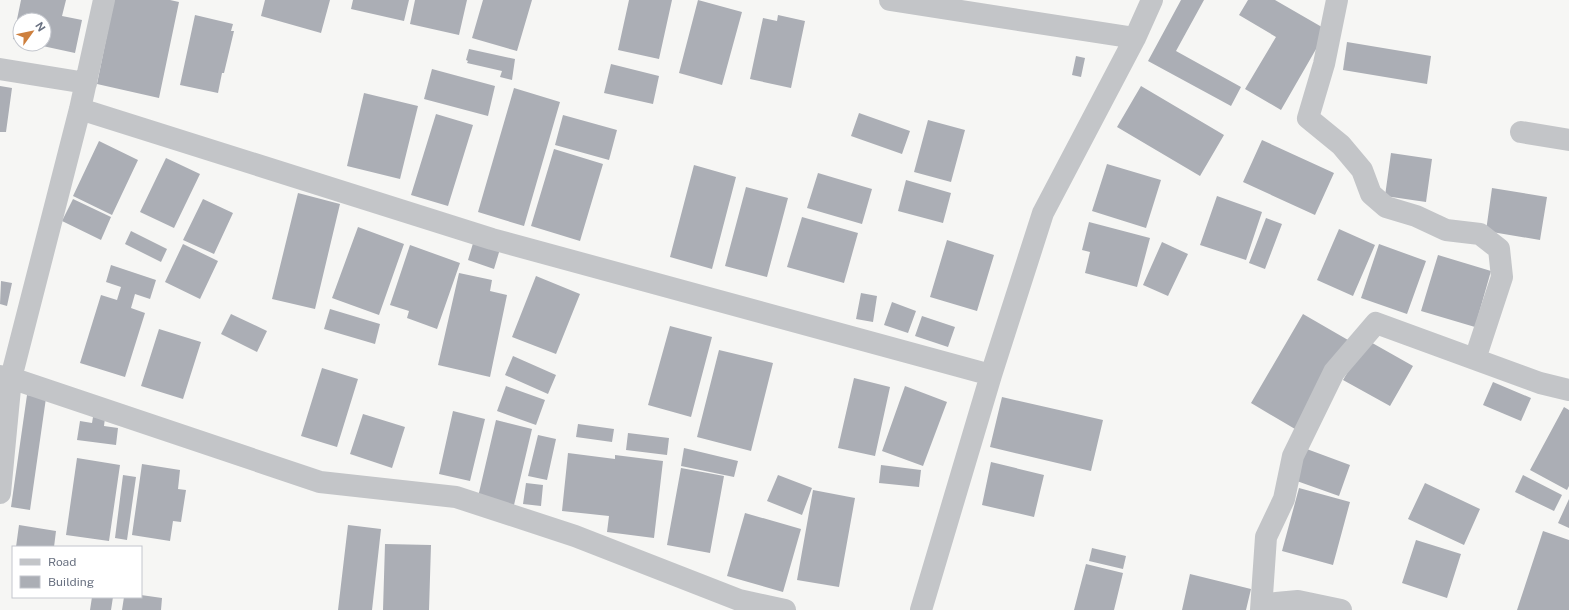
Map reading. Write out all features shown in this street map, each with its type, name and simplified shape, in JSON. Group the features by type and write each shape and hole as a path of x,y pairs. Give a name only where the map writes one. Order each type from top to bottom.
{"street":[{"path":"0,493 5,377 80,110 104,0"},
{"path":"890,0 1135,38"},
{"path":"921,610 991,375 1043,213 1135,38 1152,0"},
{"path":"1337,0 1324,64 1308,118 1341,144 1362,170 1371,194 1386,207 1416,216 1446,230 1480,234 1499,249 1502,277 1475,359"},
{"path":"0,70 86,83"},
{"path":"80,110 492,239 991,375"},
{"path":"1521,132 1569,140"},
{"path":"1261,610 1266,537 1284,499 1293,456 1334,372 1376,322 1540,383 1569,390"},
{"path":"5,377 320,482 456,497 575,536 739,600 785,610"},
{"path":"1269,610 1276,602 1298,601 1341,610"}],"building":[{"path":"21,0 66,0 62,16 82,20 75,53 52,48 52,12 19,12"},
{"path":"114,0 170,0 179,2 159,98 97,84"},
{"path":"265,0 330,0 321,33 261,16"},
{"path":"353,0 409,0 404,21 351,9"},
{"path":"415,0 467,0 459,35 410,24"},
{"path":"483,0 532,0 517,51 472,38"},
{"path":"629,0 672,0 659,59 618,50"},
{"path":"698,0 742,12 722,85 679,73"},
{"path":"1181,0 1204,0 1176,51 1241,87 1231,106 1148,61"},
{"path":"1248,0 1275,0 1327,30 1281,110 1245,89 1276,37 1239,15"},
{"path":"195,15 233,24 231,31 234,31 218,93 180,85"},
{"path":"778,15 805,21 791,88 750,79 763,18 777,21"},
{"path":"1347,42 1431,56 1427,84 1343,70"},
{"path":"469,49 515,59 512,80 500,77 502,71 467,63 468,61 466,60"},
{"path":"1076,56 1085,58 1081,77 1072,75"},
{"path":"611,64 659,76 653,104 604,93"},
{"path":"432,69 495,86 488,116 424,99"},
{"path":"0,86 12,88 6,132 0,132"},
{"path":"1141,86 1224,135 1200,176 1117,127"},
{"path":"514,88 560,102 524,226 478,212"},
{"path":"364,93 418,106 400,179 347,166"},
{"path":"859,113 910,131 902,154 851,136"},
{"path":"436,114 473,125 448,206 411,195"},
{"path":"563,115 617,130 609,160 555,145"},
{"path":"928,120 965,130 951,182 914,172"},
{"path":"1262,140 1334,173 1315,215 1243,182"},
{"path":"99,141 138,160 112,215 73,196"},
{"path":"554,149 603,164 580,241 531,226"},
{"path":"1391,153 1432,159 1426,202 1385,196"},
{"path":"166,158 200,174 174,228 140,212"},
{"path":"1107,164 1161,180 1146,228 1092,211"},
{"path":"694,165 736,177 712,269 670,257"},
{"path":"818,173 872,189 862,224 807,208"},
{"path":"906,180 951,193 943,223 898,211"},
{"path":"746,187 788,198 767,277 725,266"},
{"path":"1492,188 1547,197 1540,240 1486,231"},
{"path":"298,193 340,204 315,309 272,299"},
{"path":"1217,196 1262,212 1246,260 1200,245"},
{"path":"73,199 111,217 101,240 62,221"},
{"path":"203,199 233,213 214,254 183,240"},
{"path":"802,217 858,233 844,283 787,267"},
{"path":"1266,218 1282,224 1265,269 1249,263"},
{"path":"1089,222 1150,238 1137,287 1085,273 1090,252 1082,250"},
{"path":"358,227 404,244 379,315 332,298"},
{"path":"1339,229 1375,245 1353,296 1317,280"},
{"path":"131,231 167,249 161,262 125,244"},
{"path":"474,240 500,249 494,269 468,260"},
{"path":"947,240 994,255 977,311 930,297"},
{"path":"1162,242 1188,254 1168,296 1143,285"},
{"path":"183,244 218,261 200,299 165,282"},
{"path":"1379,244 1426,261 1407,314 1361,298"},
{"path":"410,245 460,263 437,329 407,318 409,311 390,305"},
{"path":"1438,255 1491,271 1475,327 1421,311"},
{"path":"111,265 156,280 150,299 135,294 131,308 145,313 125,377 80,363 101,295 117,300 121,287 106,282"},
{"path":"459,273 492,280 490,291 507,295 490,377 438,365"},
{"path":"536,276 580,294 556,354 512,337"},
{"path":"1,281 12,283 7,306 0,304"},
{"path":"861,293 877,296 873,322 856,319"},
{"path":"892,302 916,311 908,333 884,325"},
{"path":"330,309 380,324 375,344 324,329"},
{"path":"231,314 267,331 257,352 221,334"},
{"path":"1303,314 1348,340 1295,429 1251,403"},
{"path":"922,316 955,327 948,347 915,336"},
{"path":"670,326 712,337 691,417 648,405"},
{"path":"159,329 201,342 183,399 141,386"},
{"path":"1367,340 1413,366 1390,406 1343,380"},
{"path":"719,350 773,363 751,451 697,437"},
{"path":"513,356 556,375 548,394 505,375"},
{"path":"322,368 358,379 337,447 301,436"},
{"path":"854,378 890,387 875,456 838,448"},
{"path":"1493,382 1531,398 1521,421 1483,405"},
{"path":"506,386 545,400 536,425 497,411"},
{"path":"905,386 947,402 923,466 882,451"},
{"path":"27,395 46,398 30,510 11,507"},
{"path":"1002,397 1103,420 1091,471 990,447"},
{"path":"1564,407 1569,410 1569,486 1567,490 1530,470"},
{"path":"453,411 485,419 470,481 439,474"},
{"path":"363,414 405,427 392,468 350,454"},
{"path":"93,417 105,418 104,426 118,428 116,445 77,440 80,421 92,423"},
{"path":"496,420 532,429 514,505 478,497"},
{"path":"578,424 614,429 612,442 576,437"},
{"path":"628,433 669,438 667,455 626,450"},
{"path":"538,435 556,439 547,480 528,476"},
{"path":"684,448 738,461 734,477 681,466"},
{"path":"1304,448 1350,465 1339,496 1294,480"},
{"path":"568,453 615,459 615,455 663,461 654,538 607,532 609,516 562,511"},
{"path":"77,458 120,465 109,541 66,535"},
{"path":"991,462 1044,475 1034,517 982,505"},
{"path":"142,464 180,470 178,489 186,490 181,522 173,521 170,541 132,535"},
{"path":"881,465 921,470 919,487 879,483"},
{"path":"681,468 724,476 710,553 667,545"},
{"path":"123,475 136,477 127,540 115,538"},
{"path":"778,475 812,488 802,515 767,501"},
{"path":"1523,475 1562,495 1554,511 1515,492"},
{"path":"526,483 543,485 541,506 523,504"},
{"path":"1425,483 1480,509 1464,545 1408,519"},
{"path":"1299,488 1350,502 1333,565 1282,551"},
{"path":"813,490 855,498 839,587 797,580"},
{"path":"1569,499 1569,528 1558,523"},
{"path":"745,513 801,529 783,592 727,576"},
{"path":"19,525 56,531 54,546 16,546"},
{"path":"348,525 381,529 372,610 338,610"},
{"path":"1543,531 1569,540 1569,610 1517,610"},
{"path":"1416,540 1461,554 1447,598 1402,583"},
{"path":"385,544 431,545 429,610 383,610"},
{"path":"1092,548 1126,556 1123,569 1089,561"},
{"path":"1086,564 1123,573 1114,610 1074,610"},
{"path":"1190,574 1251,589 1246,610 1182,610"},
{"path":"142,595 162,598 161,610 122,610 124,598 142,598"},
{"path":"92,598 113,598 111,610 90,610"}]}
